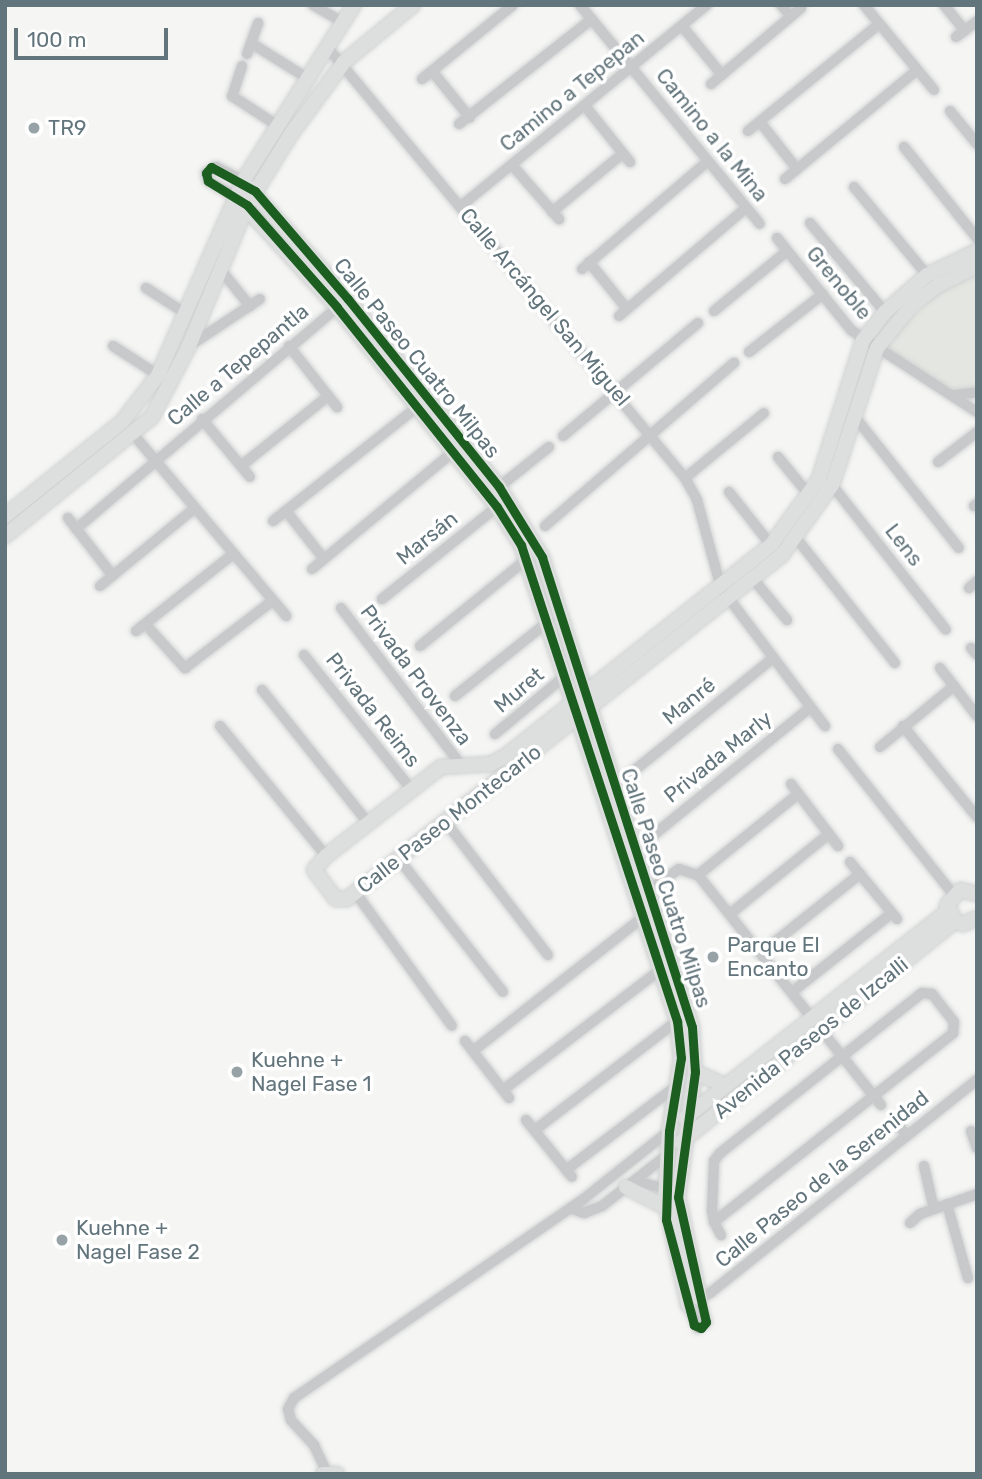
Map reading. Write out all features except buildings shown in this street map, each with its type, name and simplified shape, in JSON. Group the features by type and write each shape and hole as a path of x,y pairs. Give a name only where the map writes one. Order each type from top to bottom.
{"street":[{"path":"313,5 344,23"},
{"path":"5,536 133,434 167,395 220,269 241,201 243,181 354,5"},
{"path":"5,516 122,422 159,375 241,201 255,191 324,85 344,62 413,5"},
{"path":"422,79 513,5"},
{"name":"Camino a la Mina","path":"580,5 760,224"},
{"name":"Camino a Tepepan","path":"461,206 707,5"},
{"path":"781,5 791,16"},
{"path":"864,5 934,90"},
{"path":"944,5 961,34 977,21"},
{"path":"711,85 801,8"},
{"path":"458,124 470,118 592,19"},
{"path":"247,54 258,23"},
{"path":"748,131 879,24"},
{"path":"682,26 722,75"},
{"path":"251,43 307,78"},
{"name":"Calle Arcángel San Miguel","path":"328,48 344,62 685,478 697,500 726,594"},
{"path":"242,66 232,96 278,127"},
{"path":"785,179 917,70"},
{"path":"432,71 470,118"},
{"path":"512,165 555,216 626,158 585,106"},
{"path":"950,111 977,144"},
{"path":"760,122 797,169"},
{"path":"904,148 977,238"},
{"path":"708,161 586,266 623,312 746,208"},
{"name":"Calle Paseo Cuatro Milpas","path":"583,706 566,675 527,559 527,541 497,507 473,466 255,191 243,181 216,167 206,173 208,181 241,201 342,303 416,408 453,452 473,466 499,487 527,541 583,706 643,895 688,1010 695,1072 684,1140 680,1220 694,1302"},
{"path":"853,187 927,275"},
{"path":"810,223 885,312"},
{"name":"Grenoble","path":"777,238 863,340 877,348"},
{"path":"714,311 787,251"},
{"name":"Calle Paseo Montecarlo","path":"583,706 500,760 441,767 326,856 316,866 316,876 336,899 347,899 583,706 726,594 771,545 809,495 830,450 863,340 885,312 927,275 977,251"},
{"name":"Calle Paseo Montecarlo","path":"726,594 754,580 797,539 832,485 877,348 912,305 939,285 977,266"},
{"path":"220,269 250,306"},
{"path":"146,288 186,313"},
{"path":"749,352 822,294"},
{"path":"189,346 260,299"},
{"name":"Calle a Tepepantla","path":"76,529 202,419 342,303"},
{"path":"563,436 698,323"},
{"path":"113,346 159,375"},
{"path":"289,346 337,407"},
{"path":"877,348 977,412"},
{"path":"545,526 734,363"},
{"path":"954,395 977,392"},
{"path":"242,466 328,396"},
{"path":"273,521 416,408"},
{"path":"685,478 764,413"},
{"path":"855,416 959,548"},
{"path":"202,419 250,477"},
{"path":"122,422 271,602 286,616"},
{"path":"938,462 977,432"},
{"path":"499,487 549,447"},
{"path":"312,569 453,452"},
{"path":"778,457 809,495"},
{"name":"Lens","path":"832,485 946,630"},
{"path":"729,492 771,545"},
{"name":"Marsán","path":"382,599 497,507"},
{"path":"100,586 195,508"},
{"path":"286,511 324,559"},
{"path":"68,518 113,576"},
{"path":"797,539 895,663"},
{"path":"136,631 147,626 232,555"},
{"path":"420,646 527,559"},
{"path":"754,580 787,620"},
{"path":"726,594 825,726"},
{"path":"147,626 185,668 271,602"},
{"name":"Privada Provenza","path":"341,608 461,765"},
{"path":"455,695 549,621"},
{"name":"Privada Reims","path":"304,654 411,789"},
{"name":"Manré","path":"630,774 773,658"},
{"path":"940,668 977,716"},
{"name":"Muret","path":"495,734 566,675"},
{"path":"880,747 954,686"},
{"path":"262,690 368,823"},
{"name":"Privada Marly","path":"651,837 810,708"},
{"path":"220,726 326,856"},
{"path":"904,726 977,817"},
{"path":"838,749 953,894 951,916 975,924"},
{"path":"791,784 838,846"},
{"path":"698,875 798,794"},
{"path":"444,821 548,955"},
{"path":"731,913 829,834"},
{"path":"398,858 503,992"},
{"path":"792,992 895,916 850,862"},
{"path":"643,895 679,869 698,875 731,913 878,1101"},
{"path":"761,953 860,874"},
{"path":"953,894 974,890"},
{"path":"355,892 452,1026"},
{"name":"Calle Paseo Cuatro Milpas","path":"643,895 642,918 677,1021 681,1048 679,1084 669,1131 665,1208 694,1302"},
{"name":"Avenida Paseos de Izcalli","path":"570,1208 591,1211 631,1184 818,1024 951,916"},
{"path":"473,1051 642,918"},
{"path":"465,1041 506,1094 660,970"},
{"path":"714,1222 878,1101 955,1030 940,1004 929,992 922,993 720,1153 714,1161 714,1222 721,1235"},
{"path":"535,1130 677,1021"},
{"name":"Avenida Paseos de Izcalli","path":"669,1131 726,1086 818,1024"},
{"path":"695,1072 726,1086"},
{"name":"Calle Paseo de la Serenidad","path":"694,1302 977,1080"},
{"path":"526,1120 569,1174 679,1084"},
{"path":"897,1123 906,1135"},
{"path":"329,1473 314,1445 291,1420 288,1409 294,1398 570,1208 669,1131"},
{"path":"971,1131 977,1148"},
{"path":"924,1166 934,1209"},
{"path":"631,1184 666,1189"},
{"path":"631,1184 665,1208"},
{"path":"910,1223 934,1209 977,1194"},
{"path":"947,1204 968,1278"}],"shaded area":[{"path":"977,267 977,397 962,399 877,348 962,272"}],"cycle path":[{"path":"211,167 255,191 348,299 499,487 542,557 692,1027 695,1072 678,1197 706,1322 701,1328 694,1325 666,1220 669,1131 681,1058 677,1021 521,545 497,507 337,307 247,205 208,181 206,173 211,167"}],"place":[{"name":"TR9","path":"34,128"},
{"name":"Parque El Encanto","path":"713,957"},
{"name":"Kuehne + Nagel Fase 1","path":"237,1072"},
{"name":"Kuehne + Nagel Fase 2","path":"62,1240"}]}
